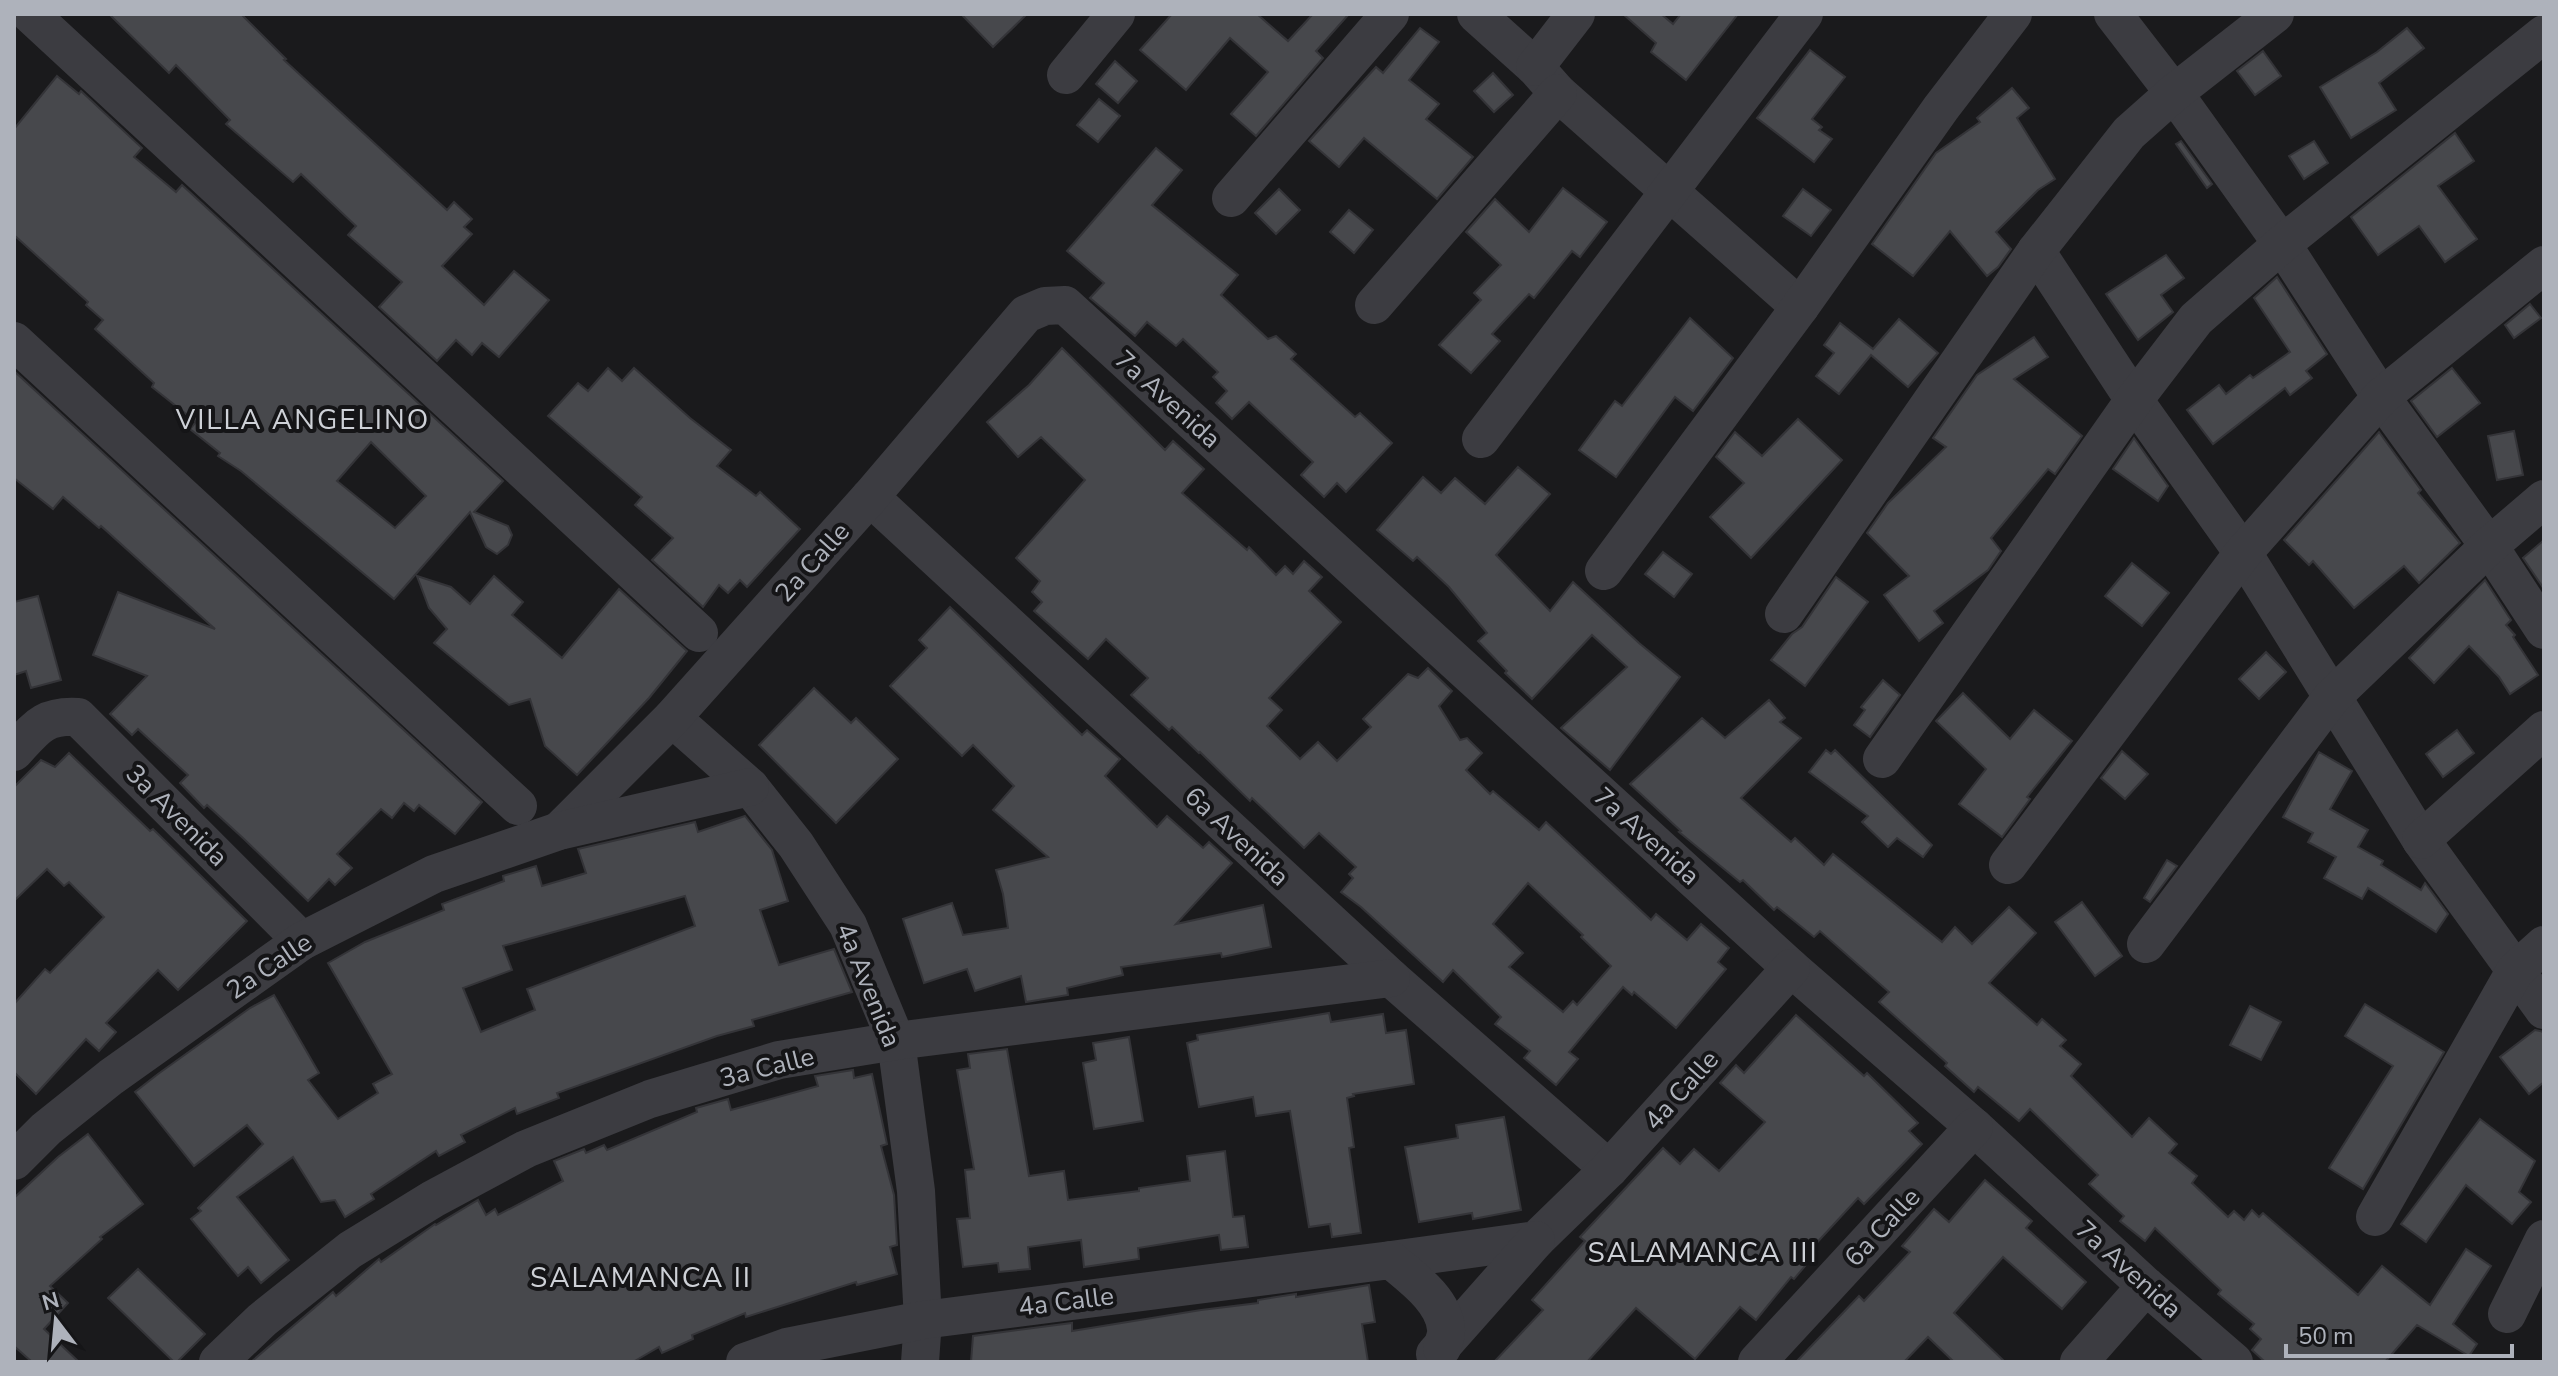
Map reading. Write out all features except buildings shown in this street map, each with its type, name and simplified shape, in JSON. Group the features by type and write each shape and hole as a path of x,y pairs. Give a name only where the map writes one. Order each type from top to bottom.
{"street":[{"path":"30,14 699,633"},
{"path":"1066,75 1116,14"},
{"path":"1231,198 1390,14"},
{"path":"1476,14 1800,307"},
{"path":"1374,305 1547,80 1576,14"},
{"path":"1481,439 1804,14"},
{"path":"1604,571 2013,14"},
{"path":"2113,14 2282,244 2381,397 2489,546 2544,630"},
{"path":"1784,614 2036,251 2129,133 2174,93 2275,14"},
{"path":"1882,759 2134,400 2196,319 2282,244 2544,34"},
{"path":"2036,251 2134,400 2243,553 2421,840 2544,1010"},
{"path":"2008,865 2243,553 2381,397 2544,265"},
{"name":"2a Calle","path":"559,831 672,718 870,497 1026,314 1045,306 1065,305"},
{"name":"7a Avenida","path":"1065,305 1791,968 1974,1127 2146,1286 2234,1362"},
{"path":"14,341 518,806"},
{"name":"6a Avenida","path":"870,497 1391,978 1609,1169"},
{"path":"2146,944 2332,697 2489,546 2544,499"},
{"name":"3a Avenida","path":"14,752 41,723 59,716 78,717 302,941"},
{"name":"4a Avenida","path":"672,718 750,787 796,845 848,925 896,1041 916,1191 923,1320 920,1362"},
{"path":"2421,840 2544,730"},
{"name":"2a Calle","path":"14,1161 46,1129 111,1077 302,941 434,874 559,831 750,787"},
{"path":"2375,1217 2515,971 2544,945"},
{"name":"4a Calle","path":"745,1362 787,1347 923,1320 1536,1240 1609,1169 1791,968"},
{"name":"3a Calle","path":"218,1362 262,1320 350,1250 433,1199 526,1149 650,1099 779,1060 896,1041 1391,978"},
{"name":"6a Calle","path":"1757,1362 1974,1127"},
{"path":"2507,1314 2544,1239"},
{"path":"1434,1355 1536,1240"},
{"path":"1391,1260 1420,1284 1439,1309 1447,1330 1434,1355"},
{"path":"2079,1362 2146,1286"}],"district":[{"name":"VILLA ANGELINO","path":"303,419"},
{"name":"SALAMANCA III","path":"1703,1252"},
{"name":"SALAMANCA II","path":"641,1277"}]}
